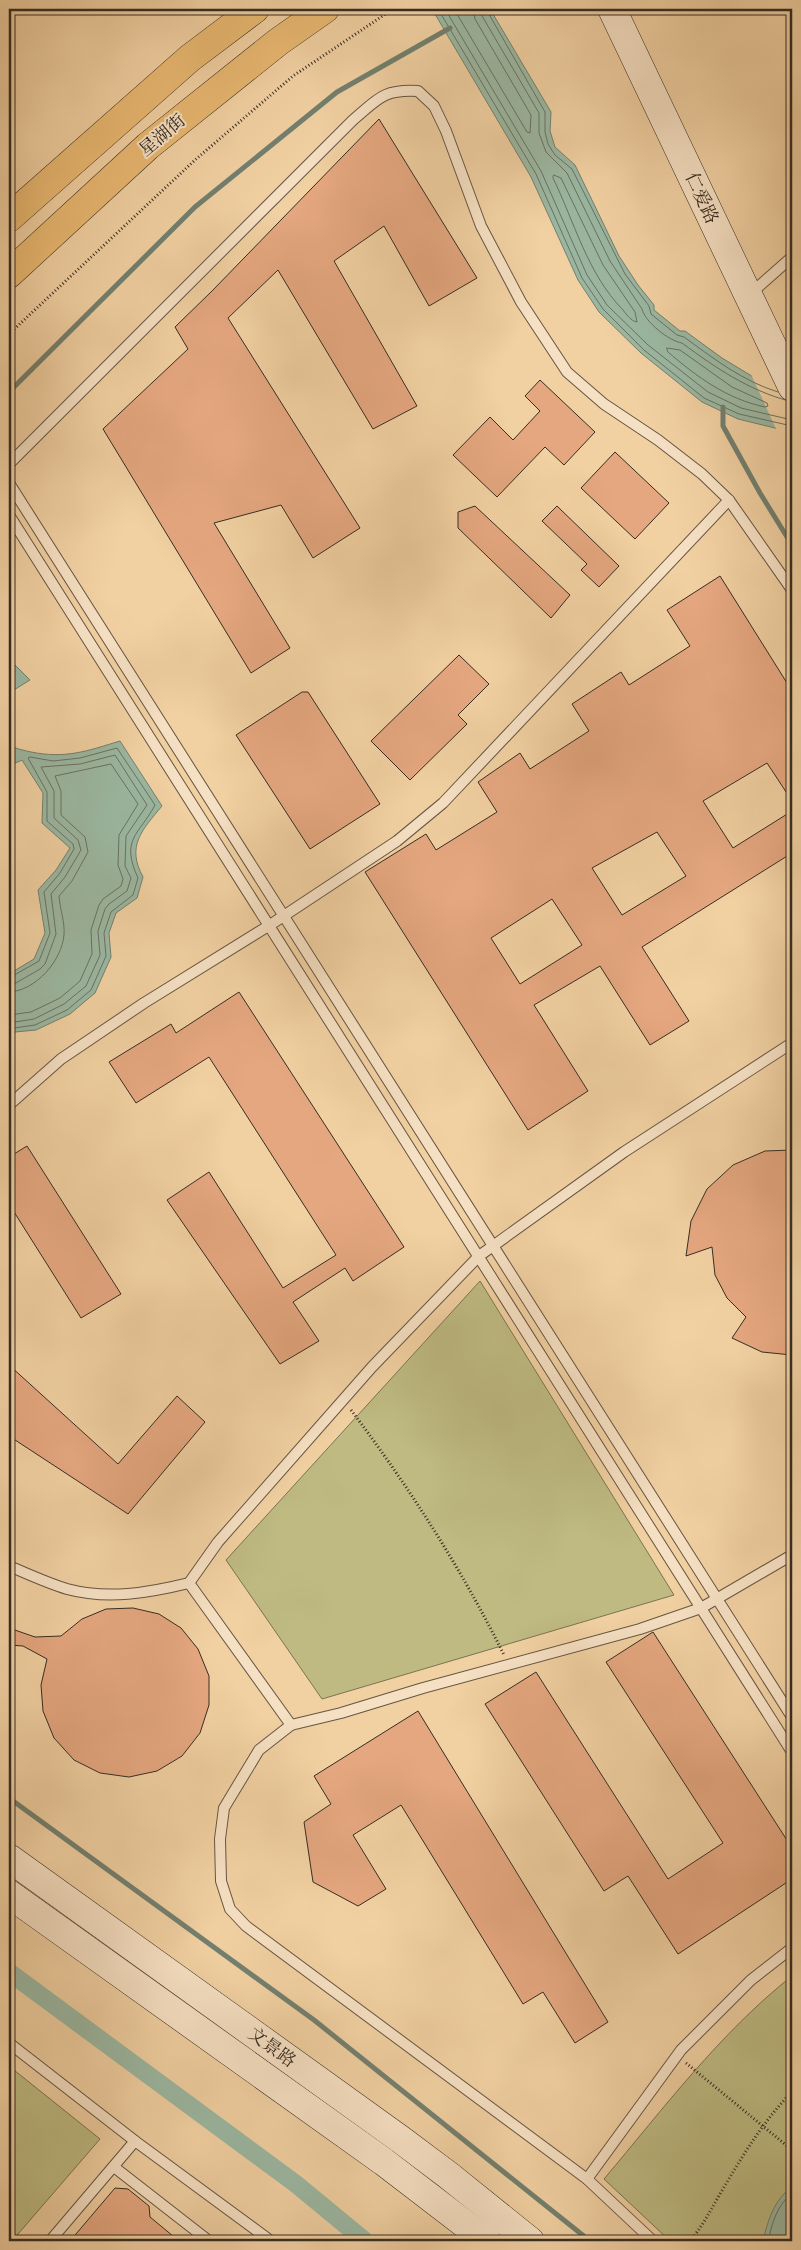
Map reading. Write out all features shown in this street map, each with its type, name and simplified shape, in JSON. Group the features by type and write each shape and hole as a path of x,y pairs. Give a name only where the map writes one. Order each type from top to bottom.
{"main road":[{"path":"9,218 190,58 255,9"},
{"name":"星湖街","path":"9,274 148,146 234,77 325,9"},
{"name":"仁爱路","path":"612,9 787,376"},
{"name":"文景路","path":"9,1858 408,2145 530,2241"},
{"name":"文景路","path":"9,1894 384,2162 487,2241"}],"lane":[{"path":"9,464 353,120 380,97 399,90 418,91 434,106 446,131 482,226 521,302 566,372 604,404 658,440 702,474 729,500 792,590"},
{"path":"749,296 792,257"},
{"path":"9,484 282,917 792,1717"},
{"path":"9,1104 62,1059 144,1003 270,925 397,841 443,803 729,500"},
{"path":"9,515 792,1752"},
{"path":"9,1566 67,1589 111,1596 151,1592 189,1583 218,1542 372,1367 479,1256 624,1152 792,1043"},
{"path":"653,2241 587,2179 246,1926 230,1909 221,1881 220,1839 224,1808 259,1750 291,1725 341,1713 423,1688 640,1629 701,1608 792,1555"},
{"path":"189,1583 291,1725"},
{"path":"587,2179 677,2056 751,1980 792,1948"},
{"path":"9,2043 135,2141 271,2241"},
{"path":"50,2241 135,2141"},
{"path":"114,2167 209,2241"}],"path":[{"path":"9,334 195,160 293,76 393,9"},
{"path":"343,1400 385,1455 432,1528 480,1606 509,1665"},
{"path":"677,2056 792,2150"},
{"path":"690,2241 698,2232 736,2167 774,2109 792,2092"}],"shaded area":[{"path":"480,1281 674,1595 322,1699 226,1560"},
{"path":"792,1976 792,2241 670,2241 604,2179 716,2047 766,1998"},
{"path":"9,2066 100,2139 12,2241 9,2241"}],"water":[{"path":"432,9 490,9 551,112 550,131 555,147 575,165 619,256 654,305 654,310 680,331 685,331 722,358 755,378 783,430 738,419 702,402 641,353 599,312 578,280 531,177"},
{"path":"9,659 30,680 9,693"},
{"path":"120,741 162,806 148,823 136,847 138,866 143,877 137,898 116,913 109,933 111,957 95,993 70,1014 36,1030 15,1032 9,1040 9,974 34,959 45,933 38,890 56,870 70,848 42,823 43,793 22,760 9,766 9,745 31,752 55,755 87,751"},
{"path":"792,2187 792,2241 763,2241 776,2204"}],"pier":[{"path":"750,372 792,388 792,434 777,431"}],"building":[{"path":"379,119 477,278 429,306 384,226 334,261 417,406 373,429 278,270 228,318 360,528 313,558 281,505 214,523 290,648 251,673 103,429 188,349 175,327"},
{"path":"540,380 595,432 564,465 545,447 497,497 453,455 490,417 513,440 540,411 525,396"},
{"path":"615,452 669,503 635,539 581,488"},
{"path":"475,506 570,595 551,618 458,528 458,512"},
{"path":"557,506 619,566 599,587 581,570 587,564 542,521"},
{"path":"720,576 792,691 792,801 767,763 703,801 733,848 792,811 792,853 642,947 689,1021 650,1045 600,966 534,1005 588,1091 528,1130 365,872 426,834 436,850 497,812 478,782 520,753 530,769 589,731 572,704 621,672 629,685 690,646 667,610","holes":["657,832 686,876 622,915 592,868","552,899 582,945 520,984 491,938"]},
{"path":"459,655 489,684 458,715 467,724 410,780 371,741"},
{"path":"302,692 308,692 380,804 310,849 236,735"},
{"path":"239,992 404,1247 353,1281 345,1268 293,1302 319,1341 280,1364 167,1200 209,1172 283,1288 336,1255 209,1057 136,1103 109,1062 171,1024 176,1033"},
{"path":"27,1146 121,1294 81,1318 9,1204 9,1157"},
{"path":"792,1150 792,1355 762,1352 732,1338 746,1317 727,1298 715,1275 712,1247 686,1256 691,1221 707,1189 733,1165 765,1151"},
{"path":"9,1365 118,1464 177,1396 205,1422 128,1514 9,1436"},
{"path":"133,1608 159,1614 181,1628 198,1649 209,1676 209,1705 200,1733 182,1756 157,1771 129,1777 100,1773 74,1760 54,1738 43,1711 41,1685 47,1659 23,1646 9,1645 9,1628 35,1637 61,1636 82,1619 106,1609"},
{"path":"653,1632 792,1848 792,1879 678,1954 628,1876 604,1891 485,1704 536,1672 668,1879 723,1843 606,1662"},
{"path":"418,1711 608,2022 575,2043 543,1992 523,2004 401,1805 353,1835 386,1889 358,1906 313,1882 304,1822 331,1804 314,1776"},
{"path":"115,2188 128,2189 149,2206 150,2217 179,2241 70,2241"}],"waterway":[{"path":"9,392 195,207 337,92 450,28"},
{"path":"723,407 723,426 760,493 792,545"},
{"path":"9,1798 314,2020 590,2241"},
{"path":"9,1972 296,2184 365,2241"}]}
